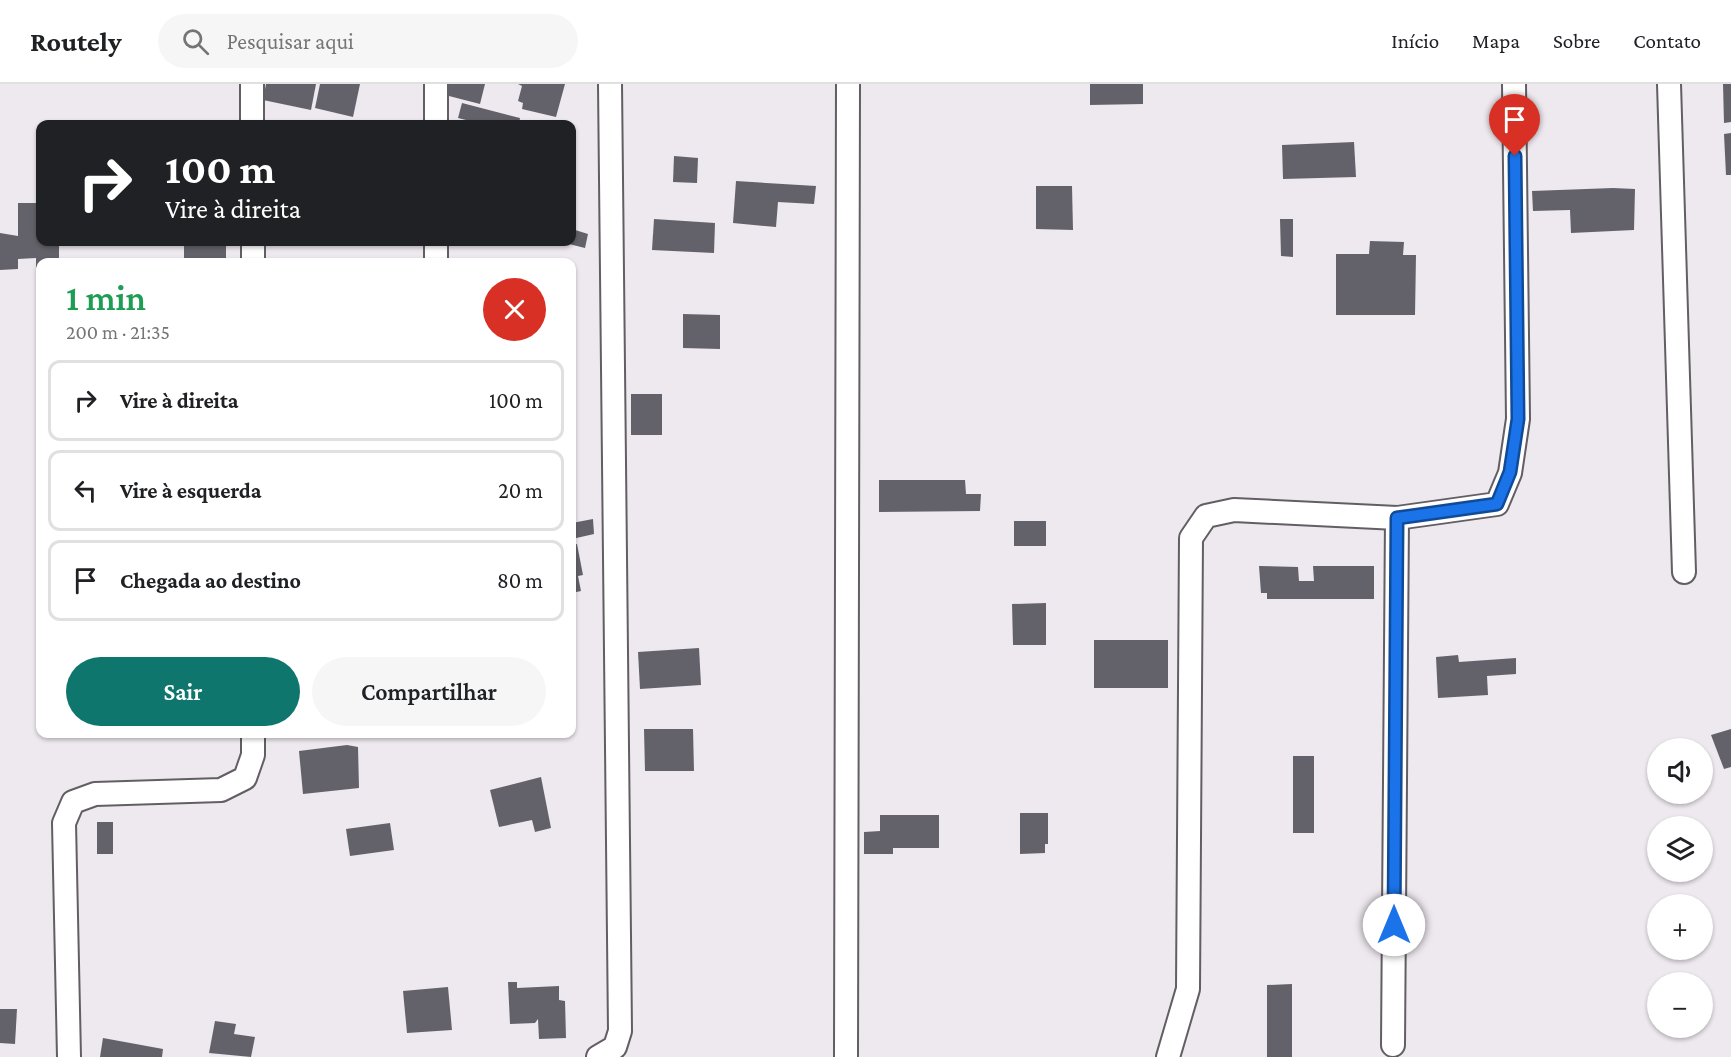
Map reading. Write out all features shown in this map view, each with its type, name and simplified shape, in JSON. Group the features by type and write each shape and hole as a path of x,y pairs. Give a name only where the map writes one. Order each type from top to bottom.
{"street":[{"path":"252,84 252,120"},
{"path":"436,84 436,120"},
{"path":"598,1057 615,1047 620,1031 610,84"},
{"path":"846,1057 848,84"},
{"path":"1168,1057 1188,989 1191,538 1206,516 1234,510 1397,518 1497,504 1510,472 1518,419 1514,84"},
{"path":"1669,84 1684,572"},
{"path":"1393,1045 1397,518"},
{"path":"69,1057 64,823 74,802 95,794 221,790 245,778 253,755 253,738"}],"building":[{"path":"266,84 316,84 311,110 263,100"},
{"path":"320,84 360,84 353,117 315,108"},
{"path":"449,84 485,84 480,104 449,96"},
{"path":"518,84 565,84 556,117 522,109 523,103 518,101 522,86"},
{"path":"1090,84 1143,84 1143,104 1090,105"},
{"path":"1723,84 1731,84 1731,122 1724,123"},
{"path":"462,103 520,118 520,120 466,120 458,118"},
{"path":"1731,133 1731,175 1726,175 1724,134"},
{"path":"1354,142 1356,177 1283,179 1282,145"},
{"path":"674,156 698,158 697,183 673,182"},
{"path":"736,181 816,186 814,204 778,202 776,227 733,223"},
{"path":"1036,186 1072,186 1073,230 1036,229"},
{"path":"1635,189 1634,230 1571,233 1570,210 1533,211 1532,191"},
{"path":"18,203 36,203 36,246 59,246 59,258 18,259 18,269 0,270 0,233 18,236"},
{"path":"654,219 715,223 714,253 652,250"},
{"path":"1280,219 1293,219 1293,257 1281,256"},
{"path":"576,230 588,234 585,248 576,246"},
{"path":"1370,241 1404,242 1403,255 1416,255 1415,315 1336,315 1336,254 1369,254"},
{"path":"184,246 226,246 226,258 184,258"},
{"path":"683,314 720,315 720,349 683,348"},
{"path":"631,394 662,394 662,435 631,435"},
{"path":"879,480 965,480 966,494 981,494 980,511 879,512"},
{"path":"593,519 594,534 576,538 576,522"},
{"path":"1014,521 1046,521 1046,546 1014,546"},
{"path":"576,544 583,575 578,576 581,591 576,592"},
{"path":"1259,566 1298,567 1299,581 1314,581 1313,566 1374,566 1374,599 1267,599 1267,593 1261,593"},
{"path":"1046,603 1046,645 1013,645 1012,604"},
{"path":"1094,640 1168,640 1168,688 1094,688"},
{"path":"699,648 701,685 640,689 638,652"},
{"path":"1458,655 1459,662 1516,658 1516,674 1487,676 1488,695 1438,698 1436,657"},
{"path":"644,729 693,729 694,771 645,771"},
{"path":"1731,729 1731,767 1724,769 1711,735"},
{"path":"347,745 358,747 359,788 303,794 299,751"},
{"path":"1293,756 1314,756 1314,833 1293,833"},
{"path":"541,777 551,828 535,832 532,820 499,827 490,790"},
{"path":"1020,813 1048,813 1048,844 1045,844 1045,853 1020,854"},
{"path":"880,815 939,815 939,848 893,848 893,854 864,854 864,832 880,831"},
{"path":"97,822 113,822 113,854 97,854"},
{"path":"390,823 394,850 350,856 346,829"},
{"path":"508,982 517,982 517,988 559,986 559,1000 565,1001 566,1038 539,1039 538,1019 535,1023 510,1024"},
{"path":"1292,984 1292,1057 1267,1057 1267,985"},
{"path":"448,987 452,1030 407,1033 403,991"},
{"path":"0,1009 17,1009 15,1044 0,1043"},
{"path":"215,1021 236,1024 234,1034 255,1037 251,1057 209,1053"},
{"path":"103,1038 163,1049 162,1057 100,1057"}],"route":[{"path":"1394,925 1397,518 1497,504 1510,472 1518,419 1515,156"}]}
